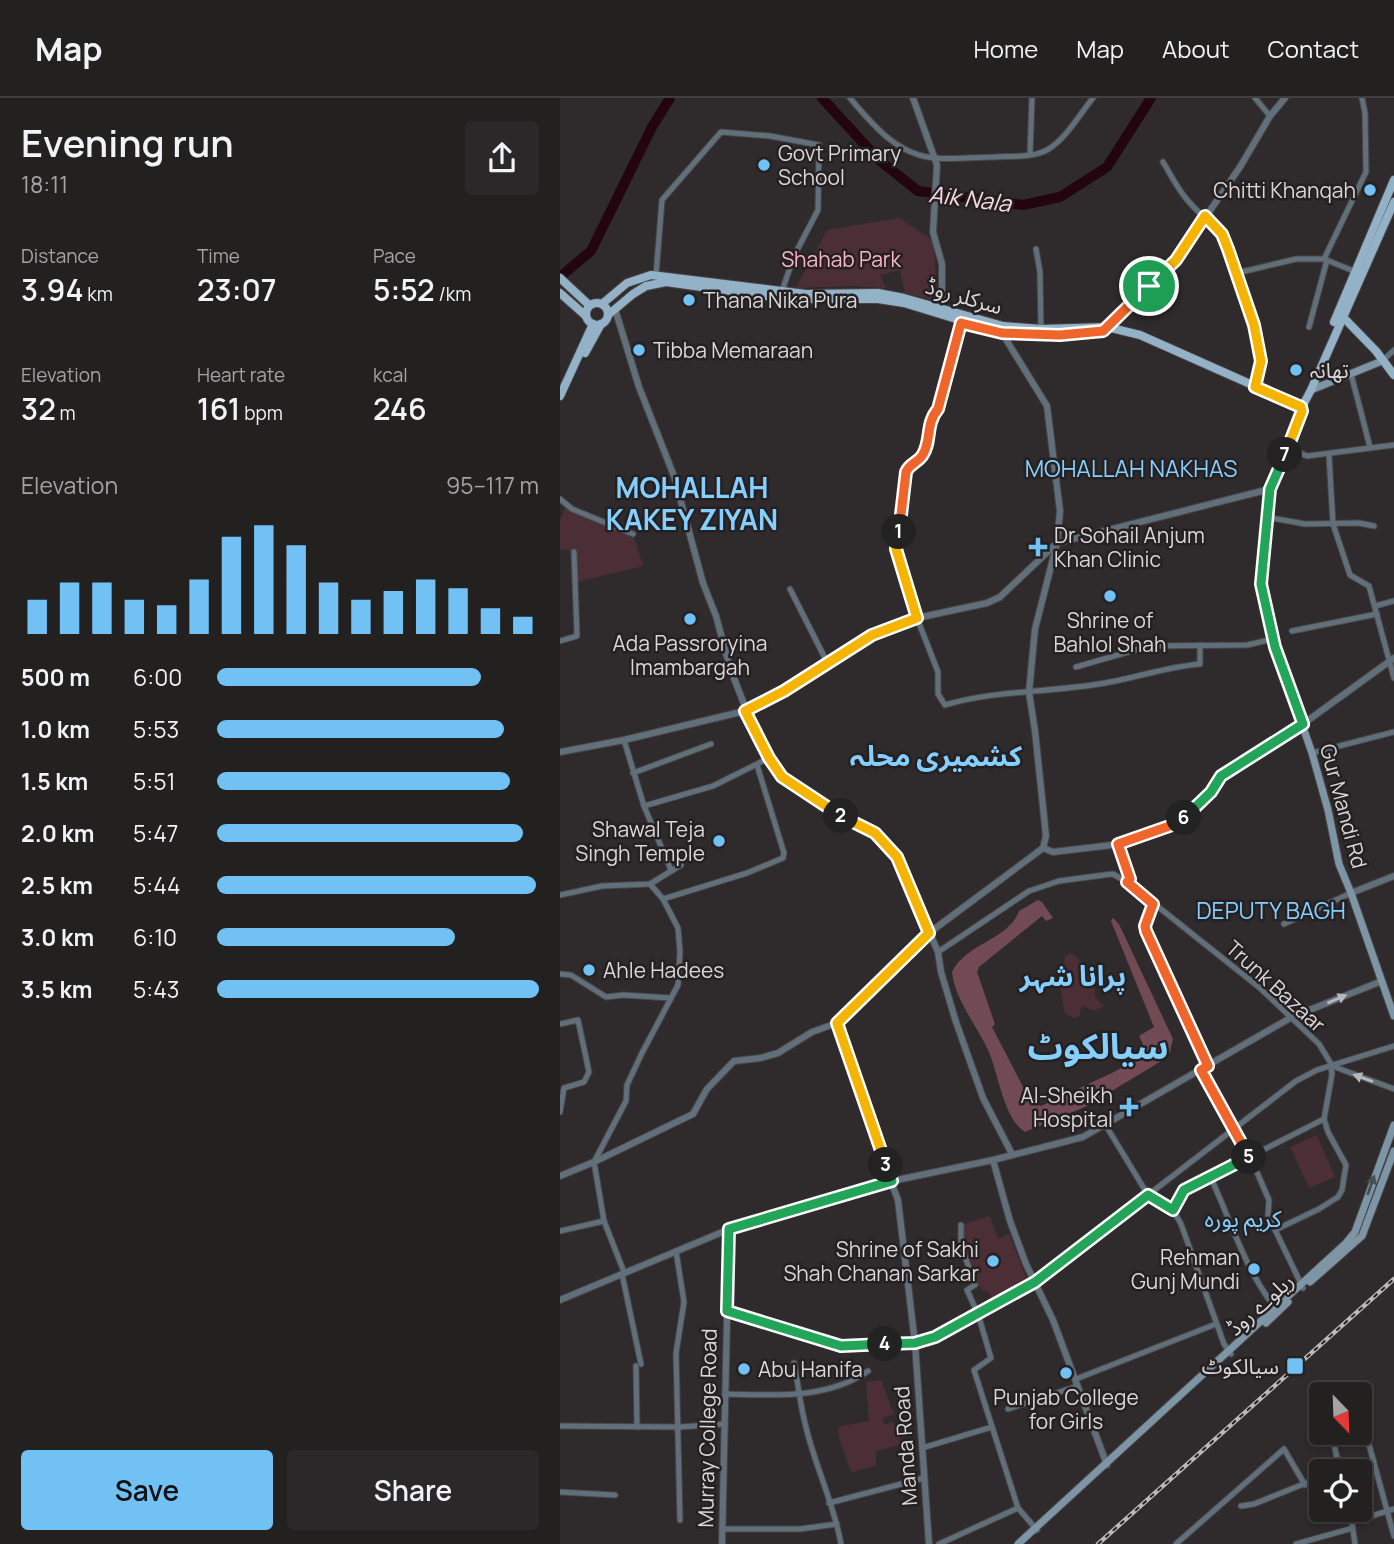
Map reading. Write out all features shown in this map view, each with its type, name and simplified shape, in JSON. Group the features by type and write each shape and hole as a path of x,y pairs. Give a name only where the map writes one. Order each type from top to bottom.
{"main road":[{"path":"1286,401 1295,400 1304,394 1358,273 1394,180"},
{"path":"1358,273 1394,202"},
{"name":"سرکلر روڈ","path":"602,304 626,283 656,275 801,299 878,299 1041,332"},
{"path":"560,278 589,305"},
{"path":"637,279 640,289"},
{"name":"سرکلر روڈ","path":"560,396 597,324 640,289 666,282 781,294"},
{"path":"560,293 597,324"},
{"path":"586,316 589,305 595,302 611,312"},
{"name":"سرکلر روڈ","path":"942,312 961,323 1002,333 1105,329 1140,335 1301,407"},
{"path":"1340,314 1376,351 1394,375"},
{"path":"1301,407 1311,390 1340,314"},
{"path":"1382,361 1394,368"},
{"path":"1311,390 1382,361"},
{"name":"Gur Mandi Rd","path":"1301,407 1302,411 1270,489 1261,584 1273,639 1303,724 1328,810 1339,864 1394,1016"},
{"path":"1302,1286 1355,1231 1394,1125"},
{"name":"ریلوے روڈ","path":"1020,1544 1302,1286 1362,1236 1394,1152"}],"street":[{"path":"850,98 876,128 892,141 936,162 1041,152 1058,141 1093,98"},
{"path":"913,98 936,162 933,232 942,264 942,312"},
{"path":"1030,155 1032,98"},
{"path":"1255,98 1270,116"},
{"path":"1105,329 1176,260 1255,143 1270,116 1285,98"},
{"path":"1309,327 1325,260 1366,172 1365,113 1362,98"},
{"path":"656,275 662,200 721,132 770,136 819,145 818,210 794,256 781,294"},
{"path":"1163,162 1189,203 1222,234 1259,345 1261,361 1255,387"},
{"path":"1036,249 1040,272 1041,332"},
{"path":"1237,273 1296,259 1325,260 1358,273"},
{"path":"611,312 674,476 703,583 711,600 745,711 782,777 841,815 867,827 882,840 901,866 938,952 956,1022 984,1098 1012,1154"},
{"path":"961,323 938,409 931,418 930,432 922,457 909,465 906,472 896,549 917,618 938,672 938,694 945,705 968,698 1110,682 1169,667 1200,664 1200,645"},
{"path":"560,1176 693,1114 707,1089 734,1060 761,1058 778,1053 812,1032 837,1023 929,933 1043,848 1046,836 1035,731 1028,692 1035,629 1057,543 1060,512 1047,406 1002,333"},
{"path":"1382,361 1394,350"},
{"path":"1351,374 1370,447"},
{"path":"1287,448 1307,456 1394,445"},
{"path":"1329,455 1333,524 1346,569 1350,575 1369,586 1392,659 1394,678"},
{"path":"560,752 624,740 745,711 772,698 872,635 917,618 987,603 1000,597 1057,543 1270,489"},
{"path":"560,499 572,509 633,534"},
{"path":"1266,517 1305,524 1374,526"},
{"path":"560,641 577,636 574,552"},
{"path":"790,589 828,664"},
{"path":"1375,606 1394,601"},
{"path":"1292,631 1377,614"},
{"path":"1076,667 1149,646 1247,645 1273,639"},
{"path":"1043,848 1053,852 1118,844 1178,823 1194,811 1221,776 1303,724 1392,659"},
{"path":"1312,753 1394,732"},
{"path":"624,740 644,806 671,870"},
{"path":"633,772 711,744"},
{"path":"644,806 713,786 769,758"},
{"path":"663,899 747,873 783,858 784,853 757,765"},
{"path":"938,952 1029,891 1059,881 1113,874 1127,882 1130,879 1118,844"},
{"path":"560,895 602,886 650,884 681,865"},
{"path":"1284,924 1394,876"},
{"name":"Trunk Bazaar","path":"1127,882 1260,988 1325,1052 1332,1066"},
{"path":"637,1427 639,1365 623,1273 604,1221 594,1162 626,1101 627,1085 642,1053 678,985 678,928 663,899 650,884"},
{"path":"1153,904 1145,926 1146,931 1204,1068 1250,1156 1269,1200 1268,1215 1302,1286"},
{"path":"560,974 571,975 606,997 623,995 671,998"},
{"path":"560,1300 729,1229 892,1181 993,1160 1083,1137 1292,1017 1382,981"},
{"path":"560,1024 578,1020 589,1072 584,1082 564,1088 560,1112"},
{"name":"Manda Road","path":"837,1023 872,1132 898,1200 915,1343 929,1544"},
{"path":"727,1311 841,1346 915,1343 935,1337 1035,1282 1296,1081 1317,1070 1394,1046"},
{"path":"1332,1066 1394,1089"},
{"path":"1275,1230 1314,1212 1342,1191 1346,1165 1324,1119 1332,1066"},
{"path":"1173,1210 1184,1190 1324,1119"},
{"path":"1105,1124 1148,1195 1173,1210 1181,1224 1216,1324 1229,1352"},
{"path":"993,1160 1010,1222 1053,1320 1107,1463"},
{"path":"1210,1177 1262,1292 1276,1310"},
{"path":"560,1231 604,1221"},
{"path":"961,1225 961,1245 975,1285 967,1290 978,1314 991,1358 974,1370 1018,1508 1036,1529"},
{"name":"Murray College Road","path":"722,1544 729,1229"},
{"path":"676,1251 684,1302 676,1353 680,1520"},
{"path":"1008,1409 1216,1324"},
{"path":"794,1363 805,1423 838,1524 841,1544"},
{"path":"725,1394 800,1395 854,1381 868,1371"},
{"path":"560,1426 679,1427 724,1424"},
{"path":"922,1448 992,1427"},
{"path":"1369,1446 1394,1536"},
{"path":"1177,1544 1284,1449 1305,1485"},
{"path":"829,1503 924,1478"},
{"path":"1241,1506 1254,1504 1309,1483"},
{"path":"560,1492 615,1495"},
{"path":"939,1544 1018,1508"},
{"path":"1296,1544 1394,1509"},
{"path":"1352,1522 1355,1544"},
{"path":"722,1529 800,1530 838,1524"}],"green space":[{"name":"Shahab Park","path":"899,218 934,241 937,301 905,293 900,270 880,275 886,288 796,288 827,230"},
{"path":"567,504 633,534 643,566 577,582 574,552 560,549 560,520"},
{"path":"1072,953 1090,973 1095,998 1104,1006 1093,1011 1083,1006 1080,1016 1075,1018 1065,1014 1061,992 1065,956"},
{"path":"1317,1135 1335,1177 1309,1188 1290,1147"},
{"name":"Shrine of Sakhi Shah Chanan Sarkar","path":"990,1216 998,1239 1009,1234 1026,1277 1025,1281 992,1299 968,1270 963,1252 961,1225"},
{"path":"881,1380 894,1414 883,1418 884,1425 893,1422 902,1444 876,1451 876,1466 851,1472 838,1427 869,1421 866,1382"}],"shaded area":[{"path":"1038,900 1053,918 1046,921 1042,916 979,967 977,972 995,1024 992,1027 1031,1102 1041,1106 1114,1072 1147,1053 1139,1036 1154,1027 1111,921 1113,918 1119,924 1173,1039 1170,1052 1163,1060 1087,1106 1025,1132 1011,1117 988,1050 957,992 952,972 967,954 1006,929 1019,911"}],"waterway":[{"name":"Aik Nala","path":"560,277 591,251 652,127 670,98"},
{"name":"Aik Nala","path":"822,98 879,160 918,191 1023,205 1060,197 1107,167 1151,98"}],"railway":[{"path":"1098,1544 1394,1279"}],"place":[{"name":"Govt Primary School","path":"764,165"},
{"name":"Chitti Khanqah","path":"1370,190"},
{"name":"Thana Nika Pura","path":"689,300"},
{"name":"Tibba Memaraan","path":"639,350"},
{"name":"تھانہ","path":"1296,370"},
{"name":"Dr Sohail Anjum Khan Clinic","path":"1038,547"},
{"name":"Shrine of Bahlol Shah","path":"1110,596"},
{"name":"Ada Passroryina Imambargah","path":"690,619"},
{"name":"Shawal Teja Singh Temple","path":"719,841"},
{"name":"Ahle Hadees","path":"589,970"},
{"name":"Al-Sheikh Hospital","path":"1129,1107"},
{"name":"Shrine of Sakhi Shah Chanan Sarkar","path":"993,1261"},
{"name":"Rehman Gunj Mundi","path":"1254,1269"},
{"name":"سیالکوٹ","path":"1295,1366"},
{"name":"Abu Hanifa","path":"744,1369"},
{"name":"Punjab College for Girls","path":"1066,1373"}],"district":[{"name":"MOHALLAH NAKHAS","path":"1131,468"},
{"name":"MOHALLAH KAKEY ZIYAN","path":"692,503"},
{"name":"کشمیری محلہ","path":"936,755"},
{"name":"DEPUTY BAGH","path":"1271,910"},
{"name":"پرانا شہر","path":"1073,975"},
{"name":"سیالکوٹ","path":"1098,1046"},
{"name":"کریم پورہ","path":"1243,1218"}],"route":[{"path":"1205,216 1222,234 1254,325 1261,361 1255,387 1301,407 1302,411 1270,489 1261,584 1275,647 1303,724 1221,776 1194,811 1178,823 1118,844 1130,879 1127,882 1153,904 1145,926 1146,931 1208,1066 1201,1070 1250,1156 1184,1190 1173,1210 1148,1195 1035,1282 935,1337 915,1343 841,1346 727,1311 729,1229 892,1181 872,1132 837,1023 929,933 897,857 867,827 841,815 782,777 745,711 784,691 872,635 917,618 896,549 906,472 909,465 922,457 930,432 929,424 938,409 961,323 1002,333 1060,335 1103,331 1149,286 1176,260 1205,216"}]}
